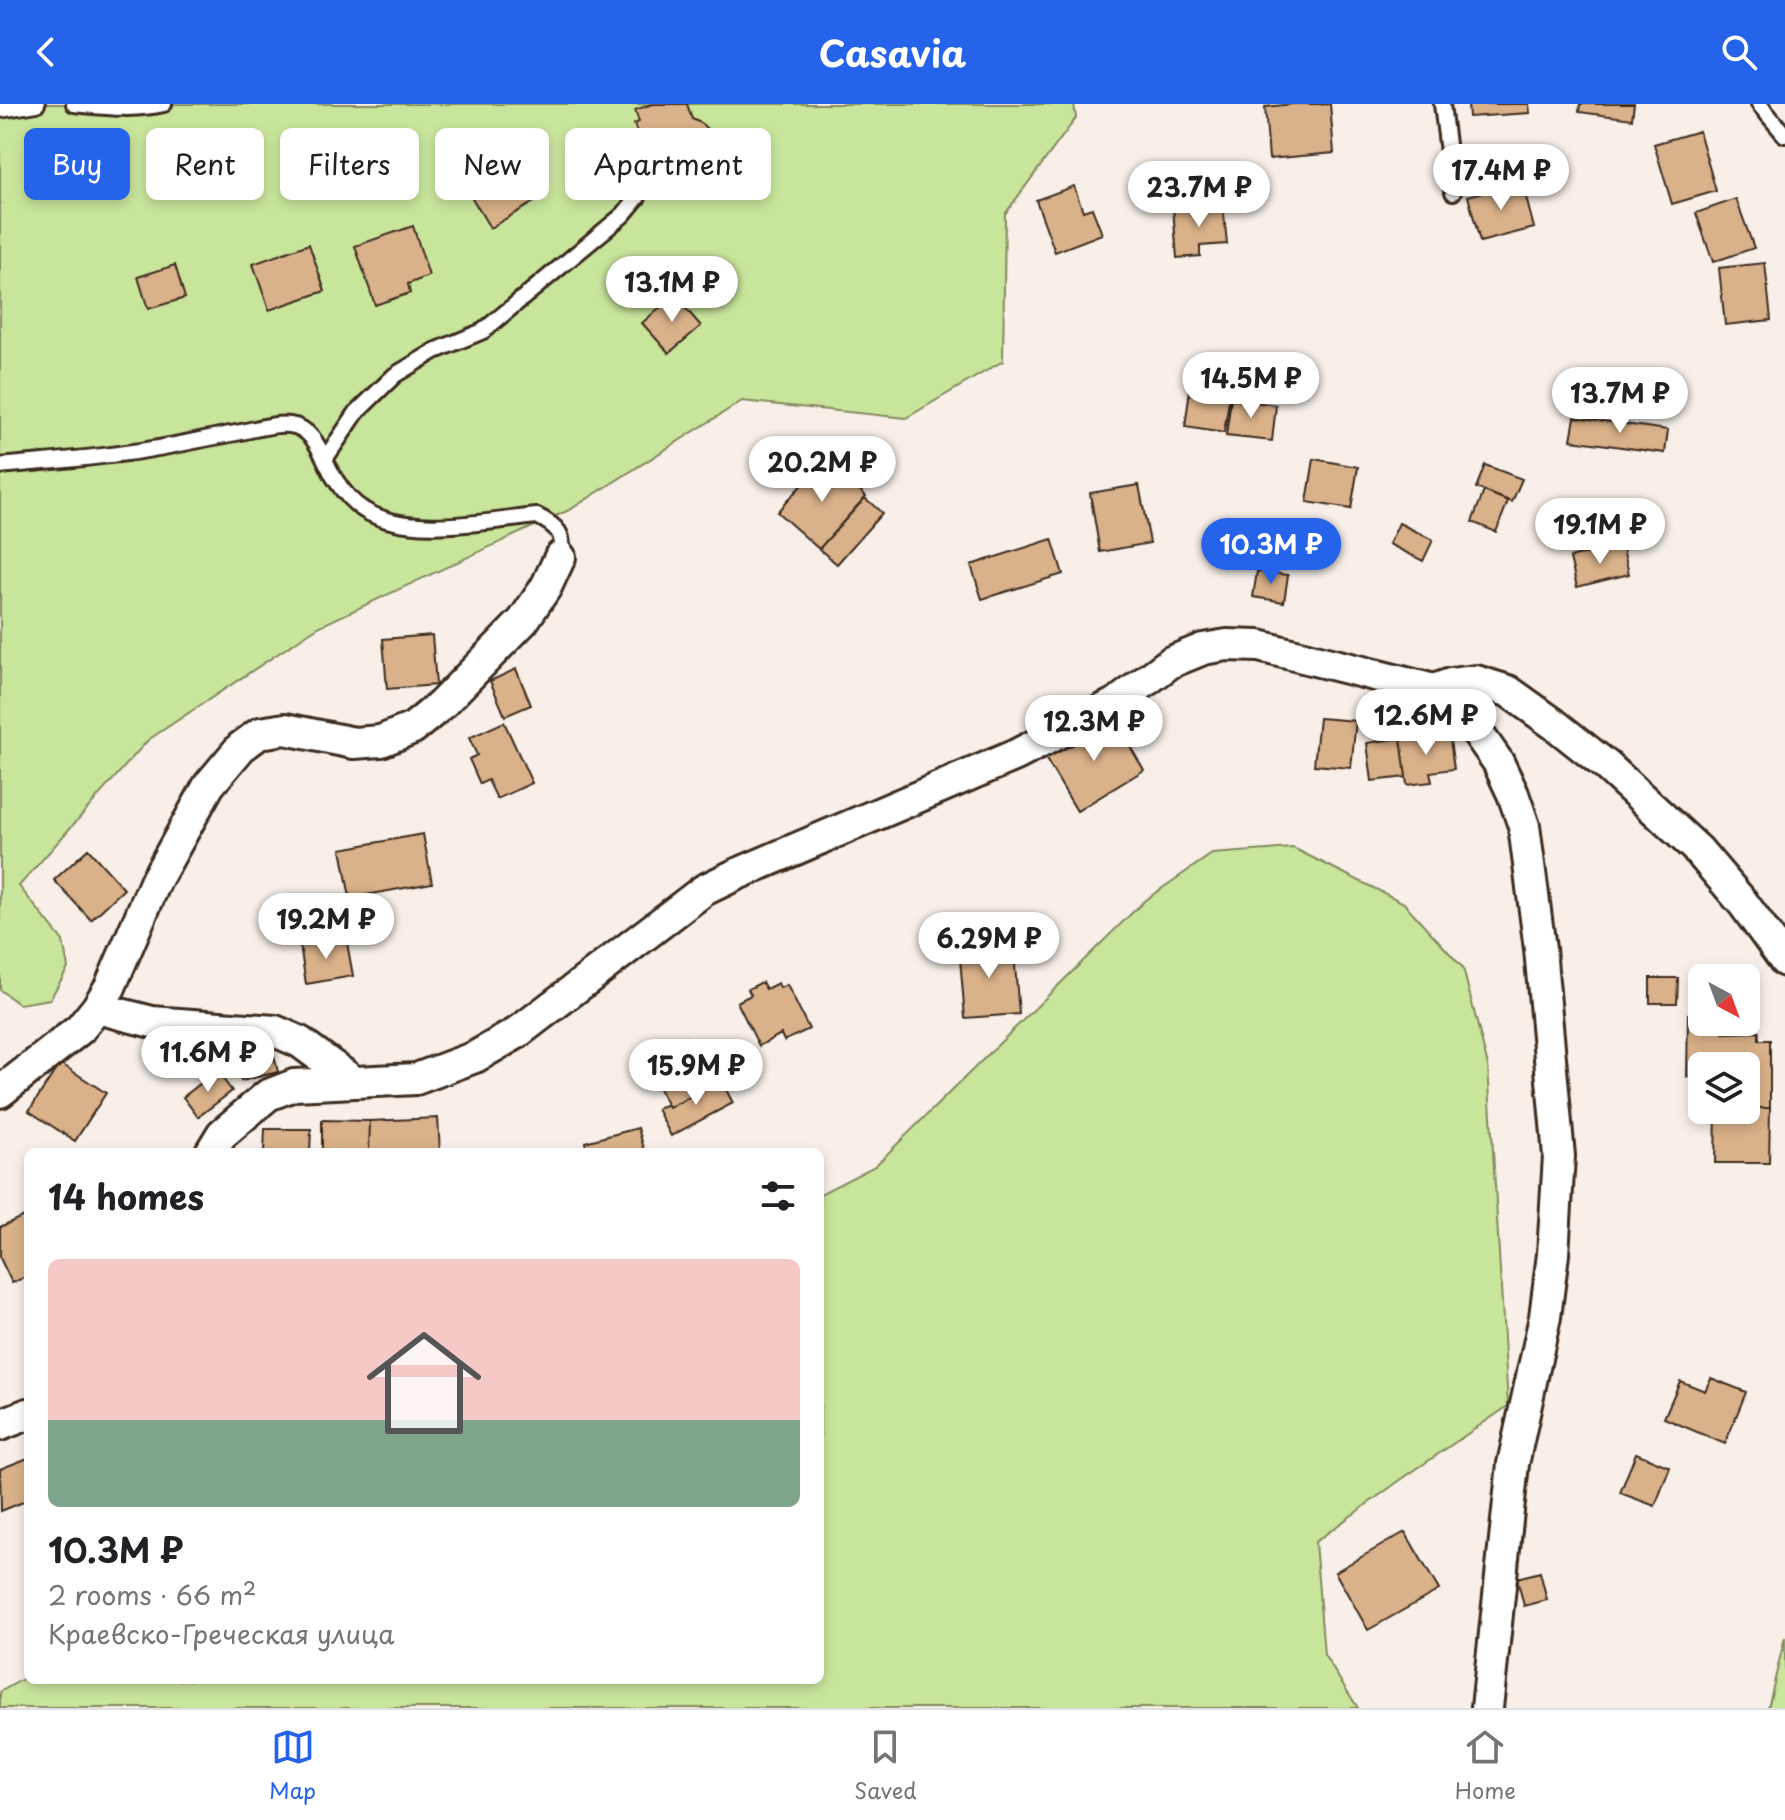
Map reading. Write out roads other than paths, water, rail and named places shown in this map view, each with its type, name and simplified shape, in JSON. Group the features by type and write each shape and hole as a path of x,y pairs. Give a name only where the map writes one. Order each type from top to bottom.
{"street":[{"path":"0,1092 80,1029 97,1008 110,987 156,880 186,825 209,785 241,747 260,733 285,729 354,743 381,741 413,728 441,705 523,621 546,587 560,557"},
{"path":"213,1148 222,1134 268,1095 294,1085 416,1079 475,1057 517,1033 704,890 1016,755 1118,702 1171,662 1203,649 1227,645 1259,646 1434,690 1477,732 1498,762 1524,826 1540,949 1559,1156 1553,1254 1545,1317 1513,1464 1487,1708"},
{"path":"1434,690 1476,681 1508,691 1554,724 1607,766 1698,850 1743,903 1785,961"},
{"path":"97,1008 152,1022 275,1031 300,1042 354,1082"},
{"path":"0,1425 24,1416"}],"lane":[{"path":"0,110 37,104"},
{"path":"74,104 132,109 164,104"},
{"path":"1442,104 1453,192"},
{"path":"1759,104 1785,135"},
{"path":"325,459 357,412 395,375 435,351 483,331 623,215 636,200"},
{"path":"0,466 151,449 262,427 289,425 311,437 334,478 363,510 390,522 447,526 537,516 551,523 560,534 563,545 560,557"}]}
